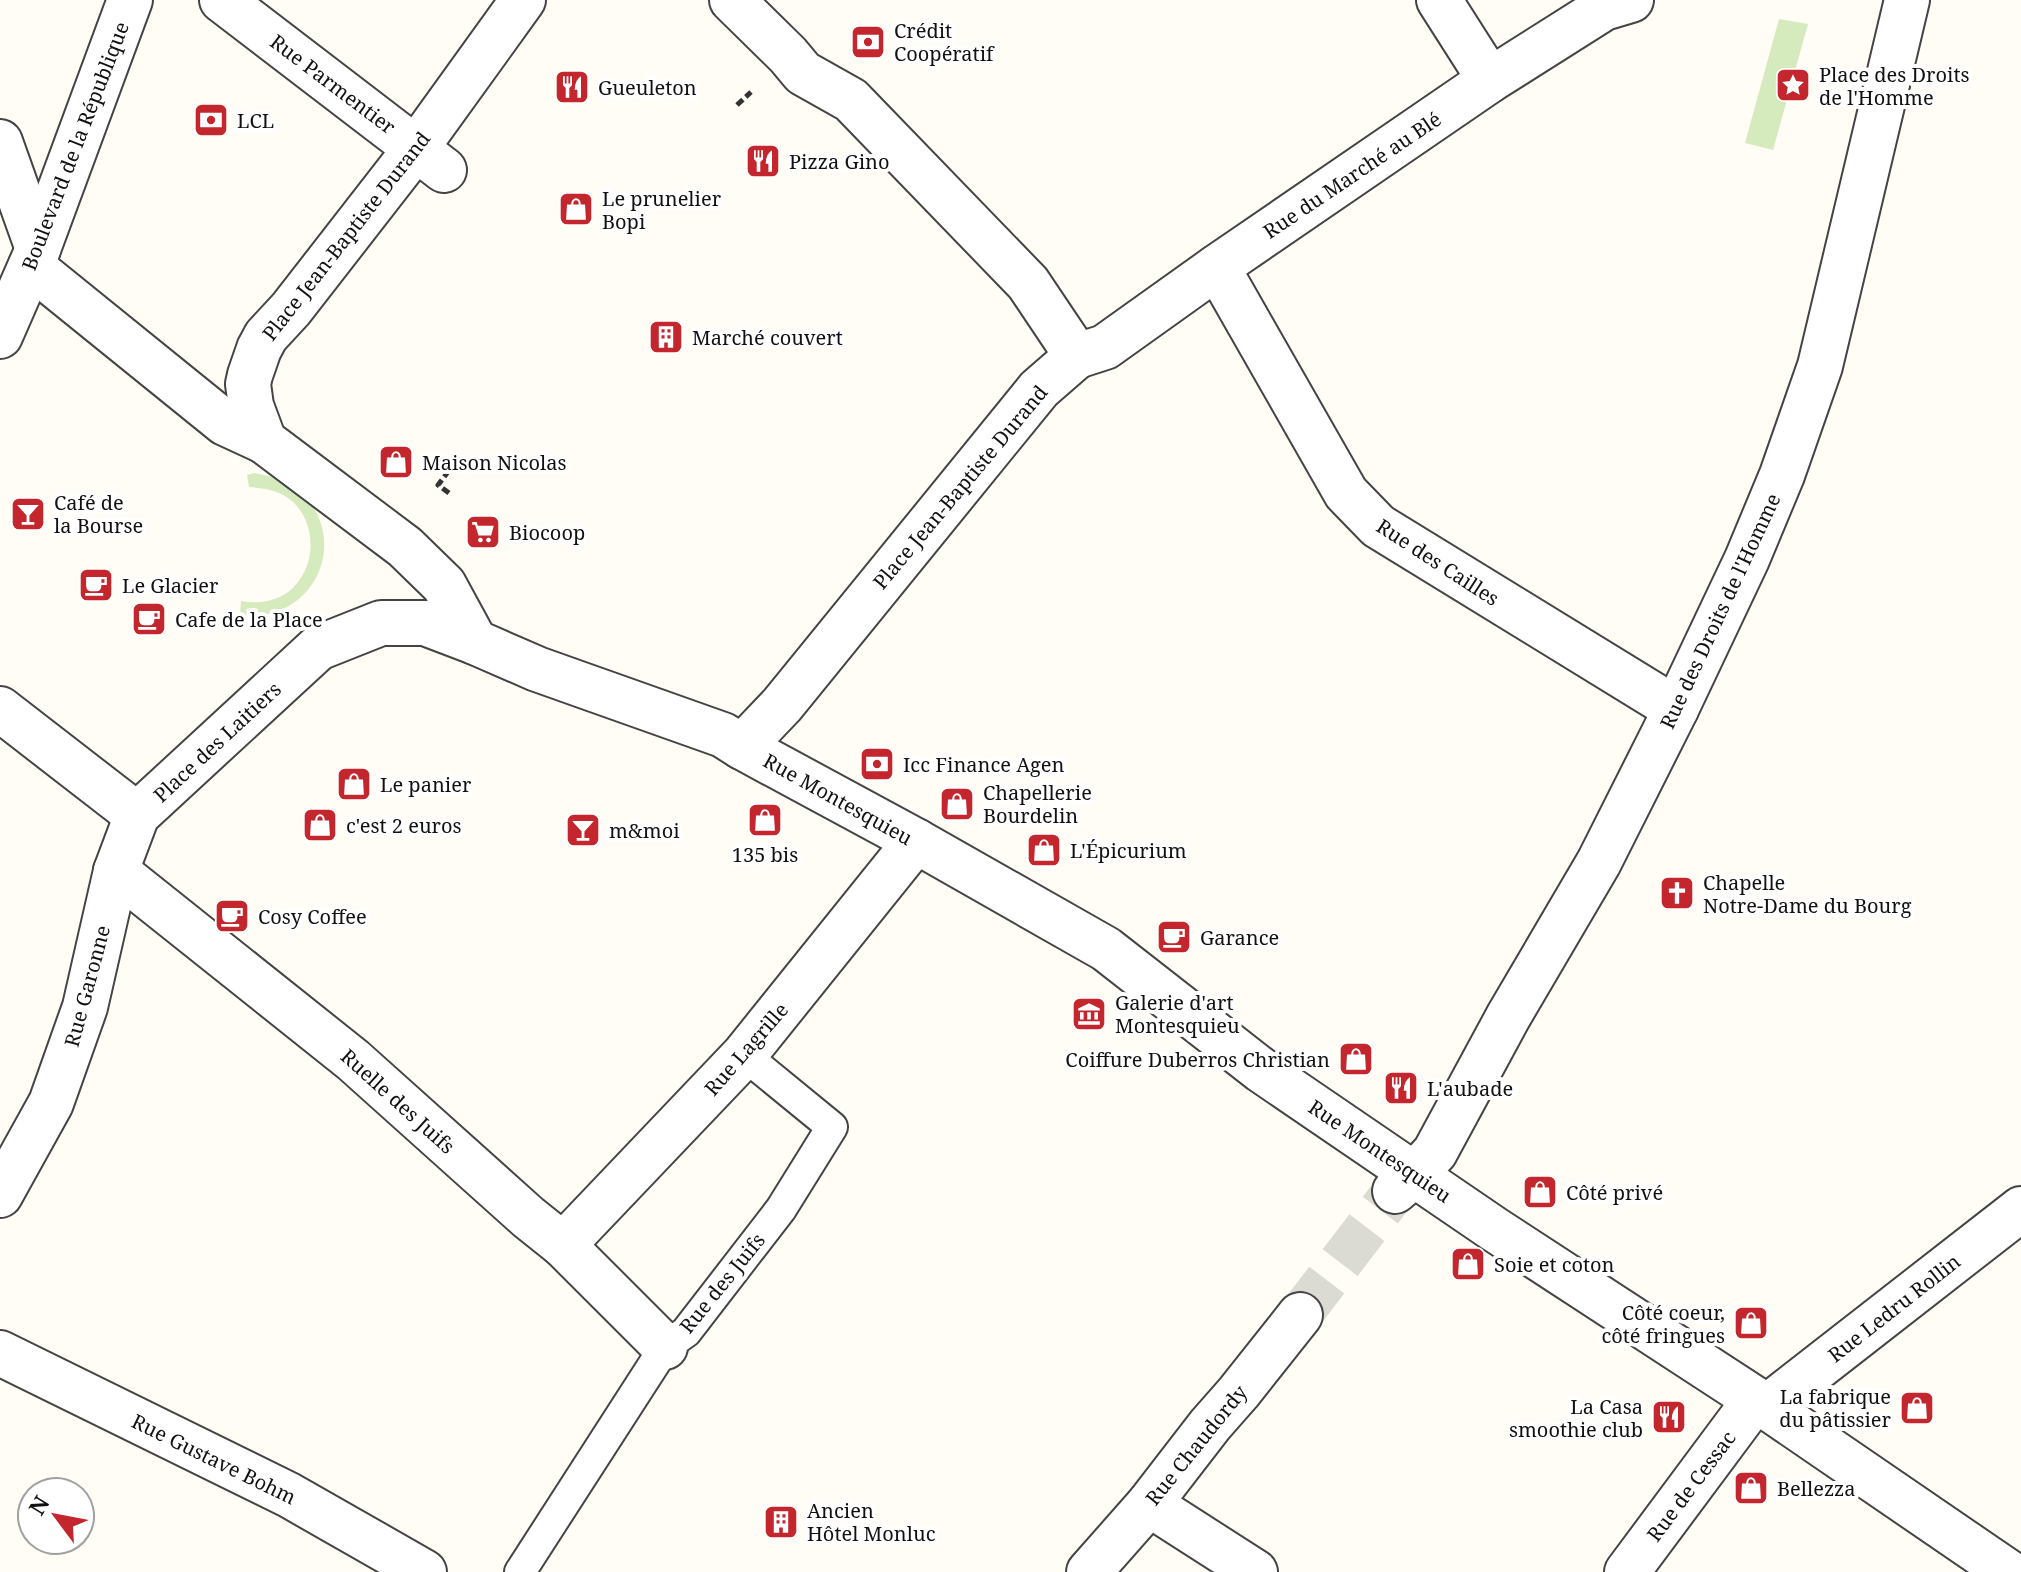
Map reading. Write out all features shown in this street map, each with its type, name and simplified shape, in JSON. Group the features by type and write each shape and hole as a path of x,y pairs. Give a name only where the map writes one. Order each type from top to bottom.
{"street":[{"name":"Boulevard de la République","path":"0,336 34,257 130,0"},
{"name":"Rue Parmentier","path":"222,0 430,158"},
{"name":"Place Jean-Baptiste Durand","path":"264,441 251,406 248,384 266,336 430,158 523,0"},
{"path":"732,0 803,73 851,100 1028,283 1077,356"},
{"path":"1439,0 1490,80"},
{"name":"Rue du Marché au Blé","path":"1077,356 1105,347 1490,80 1604,8 1631,0"},
{"name":"Rue des Droits de l'Homme","path":"1405,1182 1435,1152 1508,1017 1599,862 1676,709 1777,489 1820,366 1907,0"},
{"path":"0,142 34,257 202,406 225,423 264,441 405,547 444,585 475,642 537,669 723,735 742,747"},
{"name":"Rue des Cailles","path":"1217,267 1346,493 1378,526 1676,709"},
{"name":"Place Jean-Baptiste Durand","path":"742,747 782,705 1039,389 1077,356"},
{"name":"Place des Laitiers","path":"0,709 137,815 318,648 381,623 425,623 475,642"},
{"name":"Rue Montesquieu","path":"742,747 1106,949 1405,1182 1494,1229 1761,1403 2008,1572"},
{"name":"Rue Garonne","path":"0,1195 51,1103 81,1021 116,871 137,815"},
{"name":"Rue Lagrille","path":"563,1245 744,1055 916,841"},
{"name":"Ruelle des Juifs","path":"116,871 353,1060 563,1245 665,1347"},
{"name":"Rue Ledru Rollin","path":"1761,1403 2021,1209"},
{"name":"Rue Chaudordy","path":"1089,1572 1149,1504 1300,1315"},
{"name":"Rue Gustave Bohm","path":"0,1353 289,1495 424,1572"},
{"name":"Rue de Cessac","path":"1627,1572 1761,1403"},
{"path":"1149,1504 1255,1572"}],"lane":[{"name":"Rue des Juifs","path":"520,1572 665,1347 686,1332 781,1209 832,1127 744,1055"}],"path":[{"path":"449,493 438,485 450,469"}],"green space":[{"path":"1779,19 1808,24 1773,150 1745,143"},
{"path":"254,473 285,481 305,496 318,516 324,548 322,564 307,591 281,610 258,616 240,615 241,601 265,601 288,592 305,570 310,543 309,529 296,505 276,492 249,487 247,475"}],"tunnel":[{"path":"1300,1315 1395,1191"}],"place":[{"name":"Crédit Coopératif","path":"868,42"},
{"name":"Place des Droits de l'Homme","path":"1793,85"},
{"name":"Gueuleton","path":"572,87"},
{"name":"LCL","path":"211,120"},
{"name":"Pizza Gino","path":"763,161"},
{"name":"Le prunelier Bopi","path":"576,209"},
{"name":"Marché couvert","path":"666,337"},
{"name":"Maison Nicolas","path":"396,462"},
{"name":"Café de la Bourse","path":"28,514"},
{"name":"Biocoop","path":"483,532"},
{"name":"Le Glacier","path":"96,585"},
{"name":"Cafe de la Place","path":"149,619"},
{"name":"Icc Finance Agen","path":"877,764"},
{"name":"Le panier","path":"354,784"},
{"name":"Chapellerie Bourdelin","path":"957,804"},
{"name":"135 bis","path":"765,820"},
{"name":"c'est 2 euros","path":"320,825"},
{"name":"m&moi","path":"583,830"},
{"name":"L'Épicurium","path":"1044,850"},
{"name":"Chapelle Notre-Dame du Bourg","path":"1677,893"},
{"name":"Cosy Coffee","path":"232,916"},
{"name":"Garance","path":"1174,937"},
{"name":"Galerie d'art Montesquieu","path":"1089,1014"},
{"name":"Coiffure Duberros Christian","path":"1356,1059"},
{"name":"L'aubade","path":"1401,1088"},
{"name":"Côté privé","path":"1540,1192"},
{"name":"Soie et coton","path":"1468,1264"},
{"name":"Côté coeur, côté fringues","path":"1751,1323"},
{"name":"La fabrique du pâtissier","path":"1917,1408"},
{"name":"La Casa smoothie club","path":"1669,1417"},
{"name":"Bellezza","path":"1751,1488"},
{"name":"Ancien Hôtel Monluc","path":"781,1522"}]}
